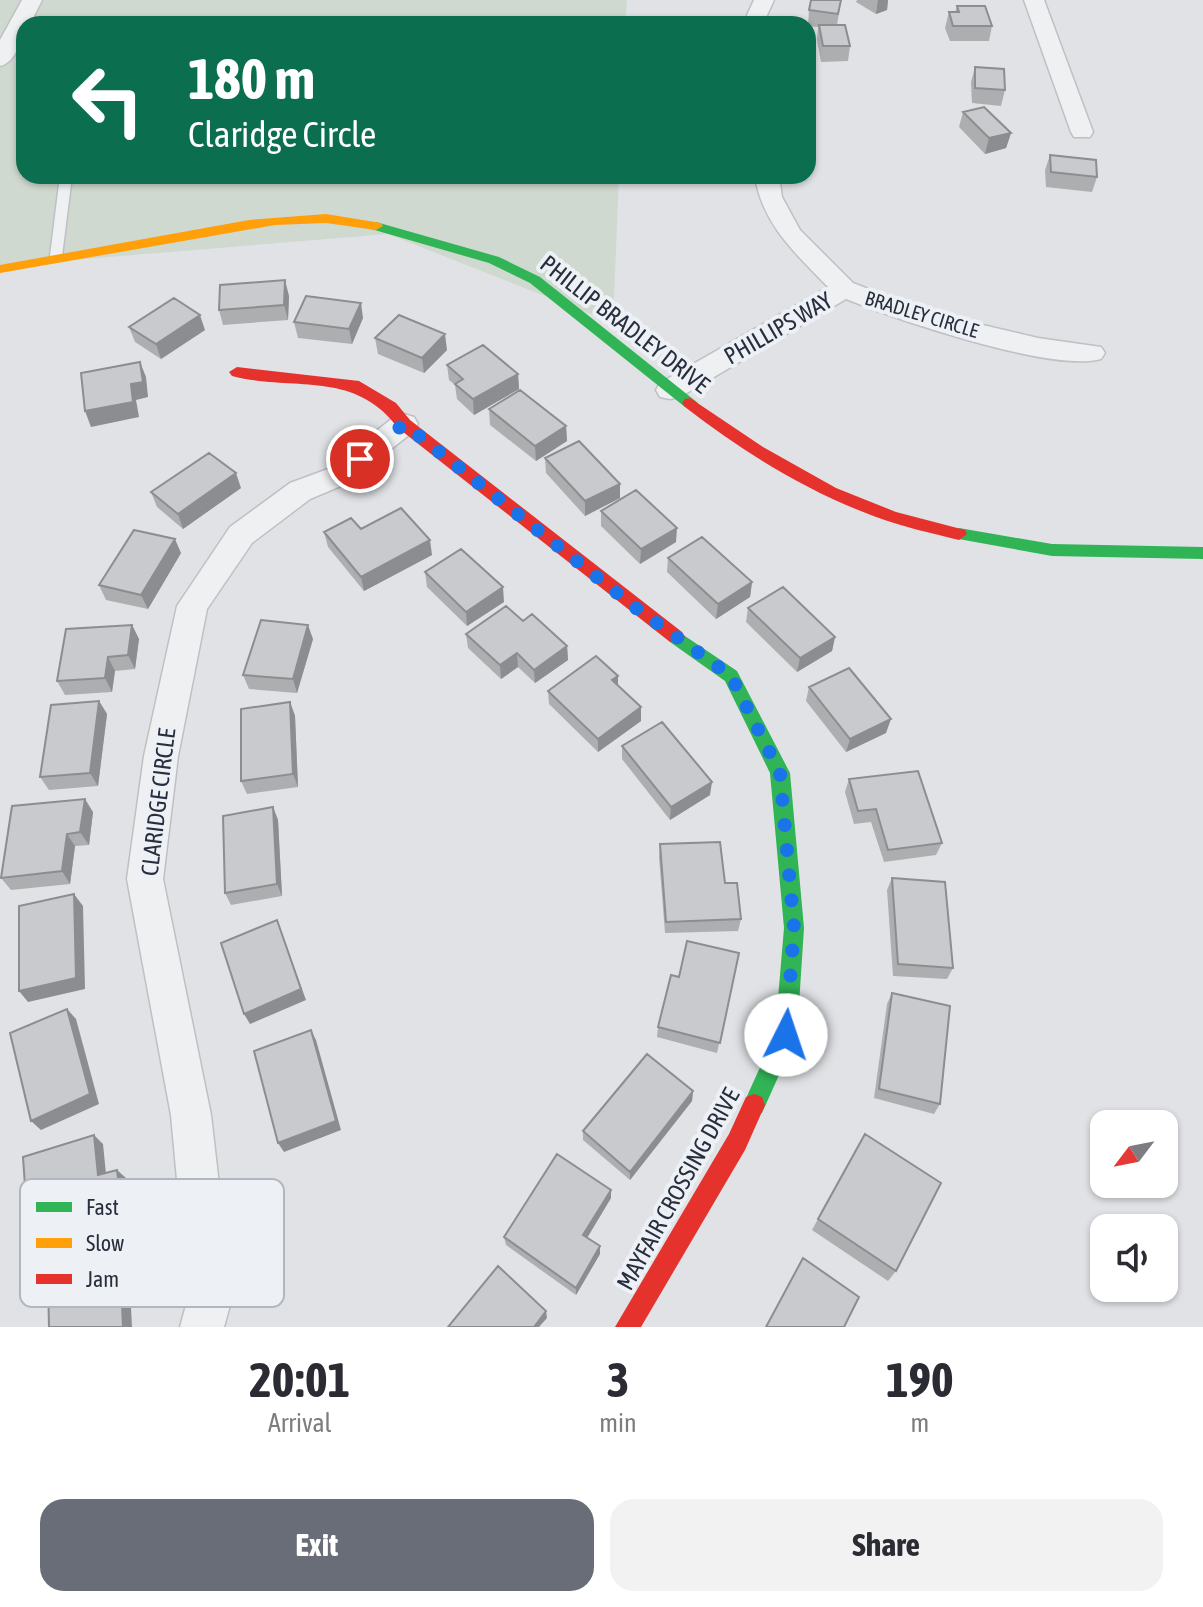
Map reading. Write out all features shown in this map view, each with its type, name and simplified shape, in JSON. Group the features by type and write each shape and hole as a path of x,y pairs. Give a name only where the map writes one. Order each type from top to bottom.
{"street":[{"path":"1034,0 1082,132"},
{"path":"0,60 16,30"},
{"name":"BRADLEY CIRCLE","path":"768,184 770,197 790,234 844,289 908,314 970,331 1038,347 1092,353"},
{"name":"PHILLIP BRADLEY DRIVE","path":"0,269 56,256 252,224 314,220 367,224 494,260 535,280 738,441 820,487 883,514 976,538 1052,550 1203,553"},
{"name":"PHILLIPS WAY","path":"670,390 844,289"},
{"name":"MAYFAIR CROSSING DRIVE","path":"237,372 354,385 391,407 404,424 636,608 731,676 780,773 794,928 786,1035 737,1142 627,1327"},
{"name":"CLARIDGE CIRCLE","path":"198,1179 191,1115 145,879 161,756 192,606 241,535 300,491 338,476 404,424"},
{"name":"CLARIDGE CIRCLE","path":"202,1327 208,1307"}],"lane":[{"path":"56,256 65,184"}],"shaded area":[{"path":"0,0 627,0 626,16 16,16 16,184 619,184 613,323 388,234 0,266"}],"building":[{"path":"811,0 841,0 838,14 809,10"},
{"path":"957,6 985,6 992,26 953,26 949,12 959,12"},
{"path":"819,25 845,25 850,46 823,46"},
{"path":"975,67 1004,69 1005,90 975,88"},
{"path":"984,107 1011,133 989,138 963,112"},
{"path":"1050,155 1096,160 1097,177 1051,172"},
{"path":"285,280 284,305 219,310 220,285"},
{"path":"306,296 361,303 349,329 294,322"},
{"path":"174,298 200,315 156,344 129,327"},
{"path":"399,315 445,334 422,358 375,338"},
{"path":"483,345 518,374 473,399 455,384 463,379 447,365"},
{"path":"140,362 143,382 131,384 133,402 85,411 81,373"},
{"path":"520,390 566,426 535,446 489,409"},
{"path":"579,441 620,484 585,501 545,458"},
{"path":"209,453 236,473 178,514 151,492"},
{"path":"636,490 677,528 641,549 601,511"},
{"path":"401,508 430,540 361,577 324,532 351,518 361,529"},
{"path":"134,530 175,539 141,595 99,585"},
{"path":"702,537 752,582 718,604 668,558"},
{"path":"461,549 503,587 466,612 425,572"},
{"path":"783,587 835,637 800,658 748,608"},
{"path":"506,606 523,621 532,614 567,646 534,670 517,653 500,665 466,634"},
{"path":"261,620 308,625 293,679 243,675"},
{"path":"132,625 128,655 108,657 105,678 57,681 66,629"},
{"path":"596,656 618,676 612,680 641,707 598,739 548,691"},
{"path":"849,668 891,719 850,739 809,687"},
{"path":"99,701 90,773 40,777 51,705"},
{"path":"290,702 293,774 241,781 241,709"},
{"path":"662,722 712,782 671,807 622,746"},
{"path":"918,771 942,843 888,850 876,809 858,811 849,779"},
{"path":"85,799 80,832 67,834 62,871 1,878 12,806"},
{"path":"273,807 277,884 225,893 223,816"},
{"path":"720,842 725,883 737,883 741,919 666,922 660,844"},
{"path":"892,878 945,882 953,968 898,964"},
{"path":"74,894 76,978 19,991 19,906"},
{"path":"277,920 301,989 244,1014 221,943"},
{"path":"687,941 739,953 720,1043 658,1027 671,975 679,977"},
{"path":"892,993 950,1006 940,1104 879,1089"},
{"path":"67,1009 90,1094 31,1121 10,1033"},
{"path":"311,1030 336,1121 278,1143 254,1051"},
{"path":"647,1054 693,1091 630,1172 583,1131"},
{"path":"865,1134 941,1183 896,1271 818,1219"},
{"path":"94,1135 98,1175 117,1170 118,1179 24,1179 23,1157"},
{"path":"557,1154 611,1190 583,1235 600,1246 576,1288 504,1237"},
{"path":"803,1258 859,1297 844,1327 766,1327"},
{"path":"498,1266 546,1311 534,1327 448,1327"},
{"path":"49,1307 122,1307 123,1327 49,1327"}],"traffic: fast":[{"path":"376,226 494,260 535,280 690,403"},
{"path":"959,534 1052,550 1203,553"},
{"path":"676,637 731,676 780,773 794,928 786,1035 754,1105"}],"traffic: slow":[{"path":"0,269 275,221 326,219 376,226"}],"traffic: jam":[{"path":"237,372 354,385 391,407 404,424 676,637"},
{"path":"690,403 758,451 831,492 891,516 959,534"},
{"path":"627,1327 737,1142 754,1105"}],"route":[{"path":"360,459 404,424 636,608 731,676 780,773 794,928 786,1035"}]}
